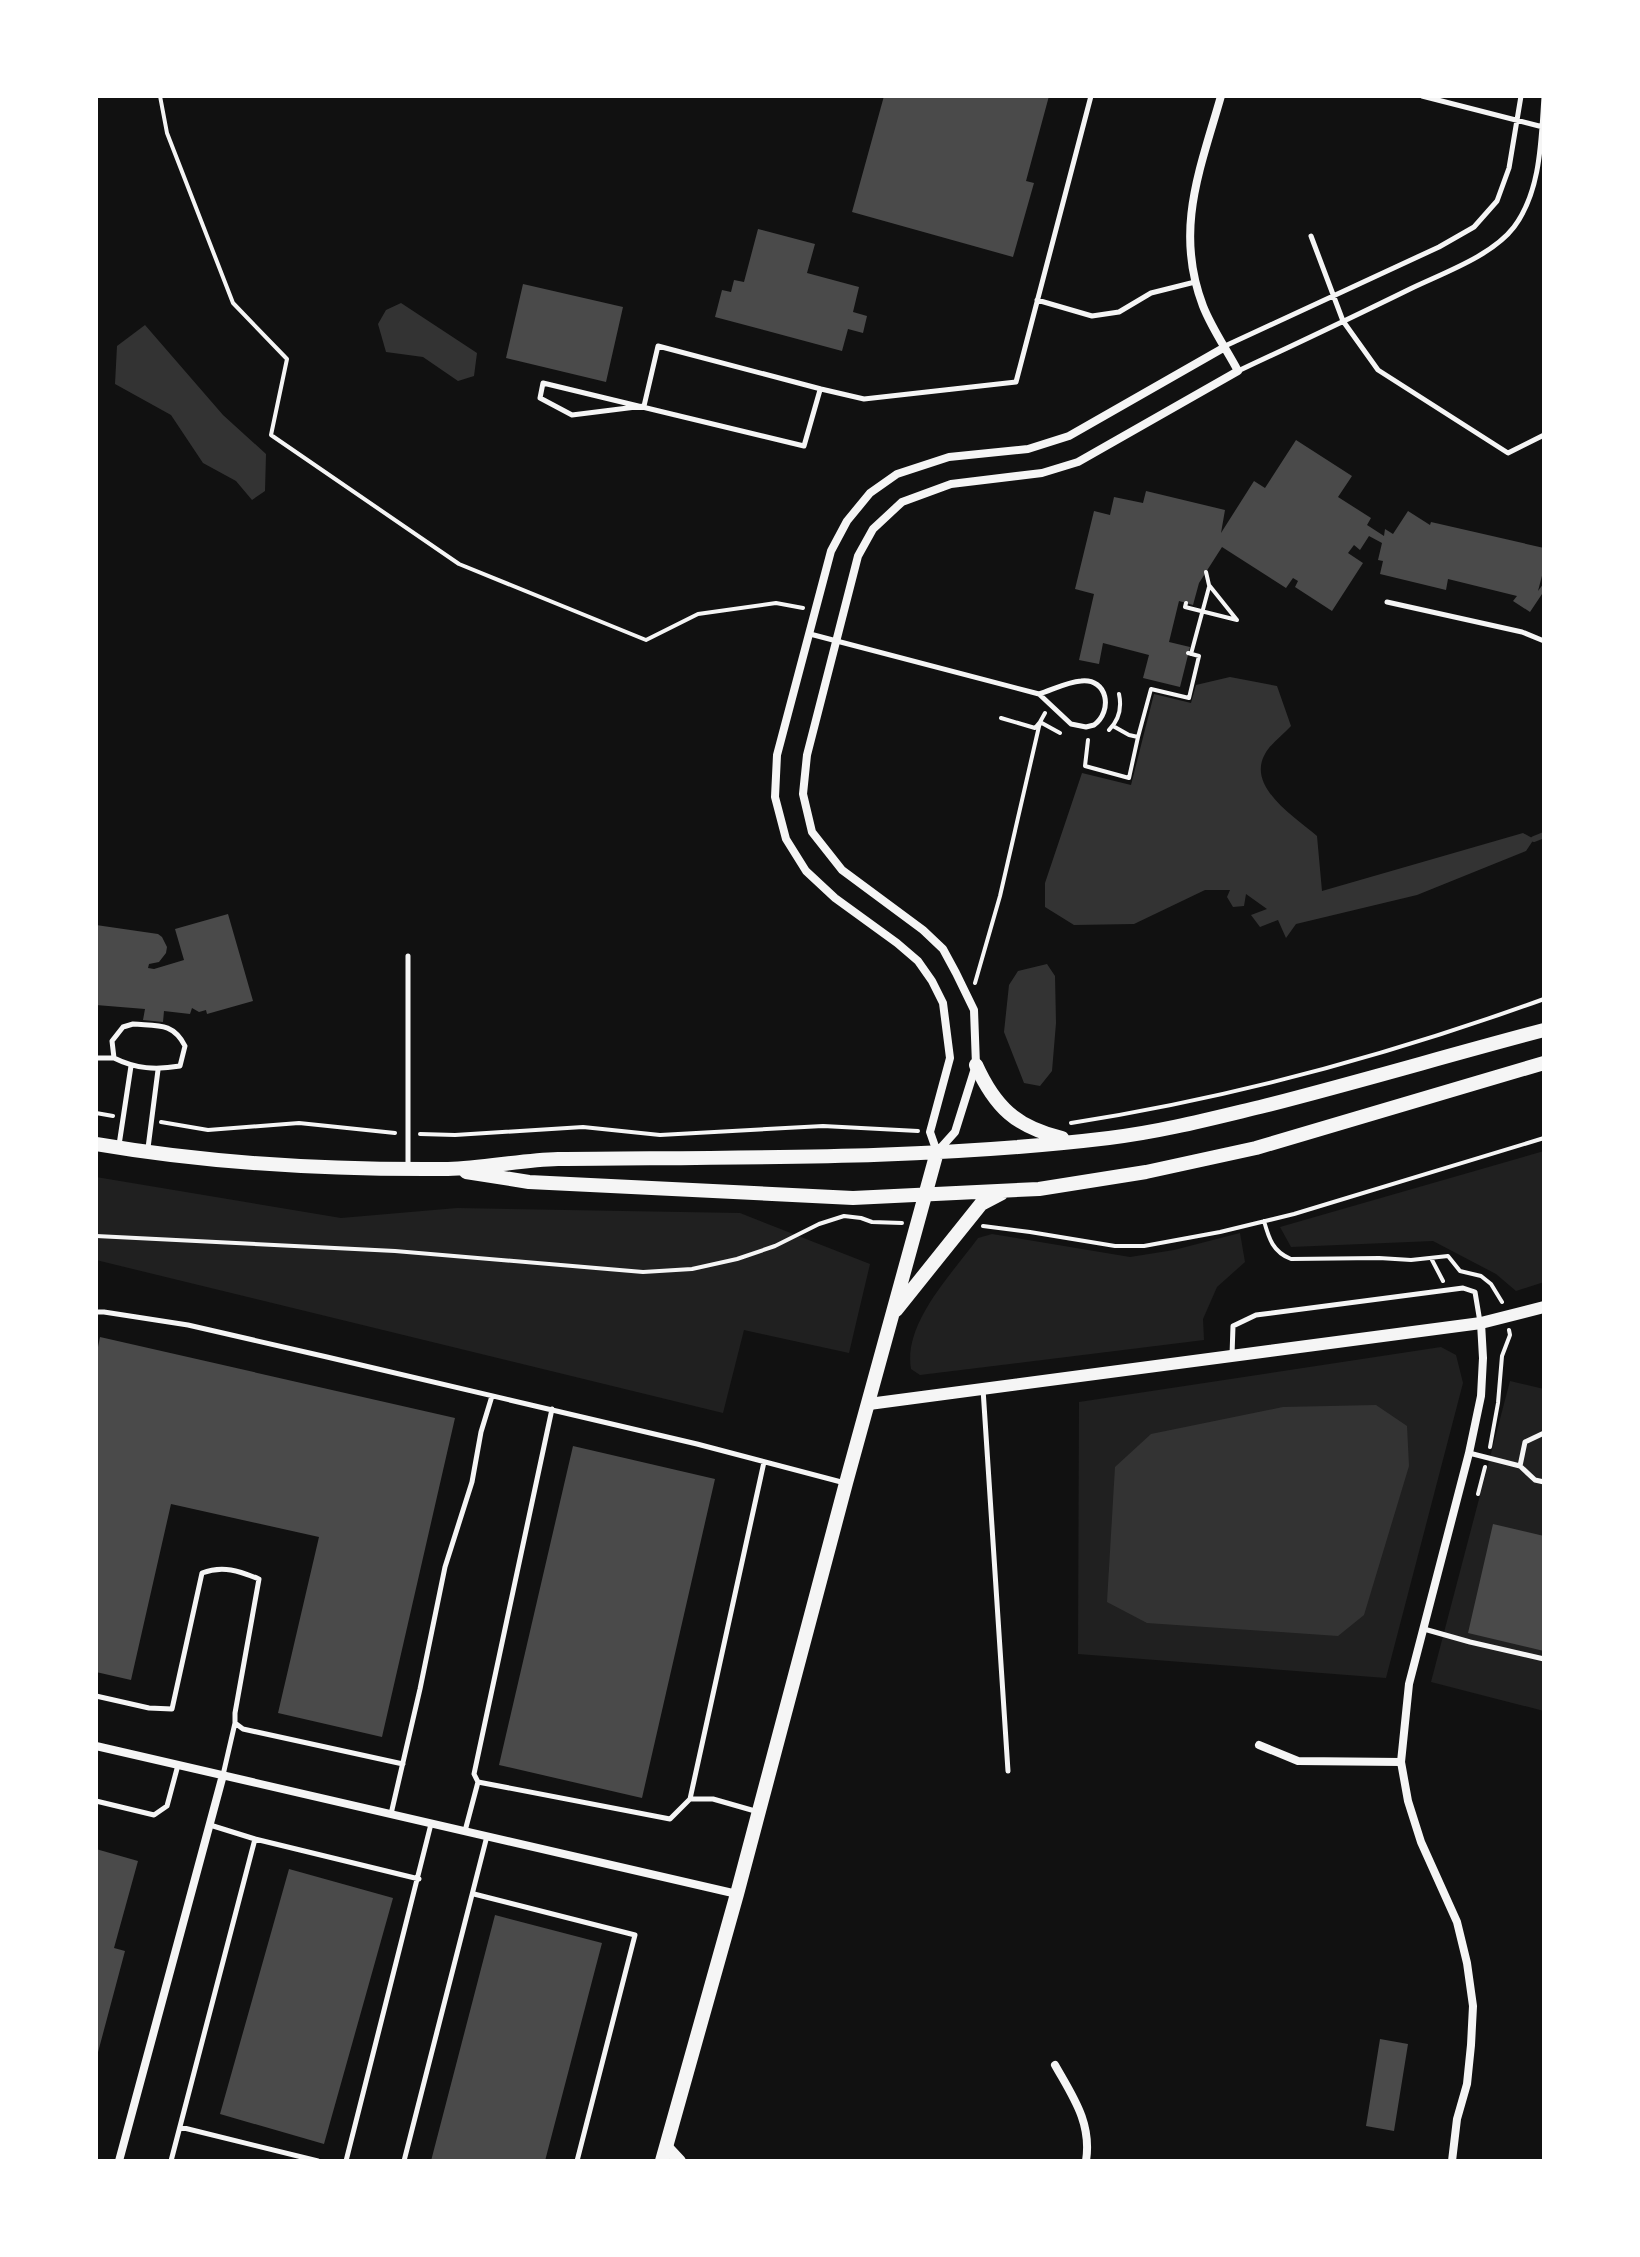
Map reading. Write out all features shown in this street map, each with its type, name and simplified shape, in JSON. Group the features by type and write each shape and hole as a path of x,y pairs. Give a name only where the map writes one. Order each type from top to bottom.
{"main road":[{"path":"96,1144 148,1153 282,1166 452,1169 553,1159 937,1152 1134,1134 1218,1117 1544,1030"},
{"path":"452,1169 505,1180 743,1194 887,1198 1005,1192 1077,1184 1221,1156 1325,1129 1544,1063"},
{"path":"976,1065 986,1086 1010,1115 1040,1133 1074,1141"},
{"path":"662,2161 937,1152"},
{"path":"893,1314 981,1204 1005,1192"}],"street":[{"path":"1221,96 1194,190 1188,231 1195,282 1204,310 1225,347 1238,371 1078,462 1042,473 951,484 902,502 873,529 858,556 807,755 803,794 812,832 842,870 923,930 943,949 974,1010 976,1065 955,1132 937,1152 930,1132 950,1058 943,1003 918,961 835,898 806,871 786,839 775,797 777,755 831,551 847,521 870,493 897,474 949,457 1028,449 1069,436 1225,347"},
{"path":"869,1404 1481,1323 1544,1307"},
{"path":"1452,2161 1457,2119 1467,2084 1473,2006 1457,1922 1421,1842 1408,1801 1401,1762 1409,1684 1481,1396 1481,1323"},
{"path":"1259,1745 1298,1761 1401,1762"},
{"path":"96,1746 737,1894"},
{"path":"119,2161 223,1775"},
{"path":"1055,2065 1086,2125 1086,2161"},
{"path":"666,2146 680,2161"}],"lane":[{"path":"644,406 658,346 864,399 1016,382 1091,96"},
{"path":"1422,96 1543,127"},
{"path":"1225,347 1439,247 1474,227 1497,201 1509,168 1521,96"},
{"path":"1238,371 1494,246 1515,226 1530,196 1539,159 1544,97"},
{"path":"1311,236 1343,321 1378,370 1508,453 1544,435"},
{"path":"1037,300 1092,316 1119,312 1151,293 1195,282"},
{"path":"644,406 572,415 540,398 543,383 644,406 804,446 821,389"},
{"path":"1387,602 1522,632 1544,641"},
{"path":"810,634 1039,694 1071,724 1086,727 1100,720 1106,706 1102,691 1090,682 1082,681 1039,694"},
{"path":"408,956 408,1168"},
{"path":"96,1058 114,1058 131,1066 158,1070 180,1066 185,1046 180,1035 169,1027 133,1024 123,1027 112,1041 114,1058"},
{"path":"118,1148 131,1066"},
{"path":"148,1153 158,1070"},
{"path":"1232,1356 1233,1326 1256,1315 1463,1288 1475,1292 1481,1323"},
{"path":"96,1312 188,1325 552,1409 846,1483"},
{"path":"983,1388 1008,1771"},
{"path":"391,1814 445,1567 472,1482 481,1432 492,1396"},
{"path":"465,1831 478,1782 474,1774 552,1409"},
{"path":"1520,1466 1525,1442 1544,1433"},
{"path":"1469,1453 1520,1466 1535,1480 1544,1482"},
{"path":"478,1782 670,1819 690,1799 764,1462"},
{"path":"96,1696 149,1708 172,1709 202,1573 214,1569 237,1570 259,1579 235,1723 223,1775"},
{"path":"1424,1629 1544,1659"},
{"path":"235,1723 243,1729 403,1764"},
{"path":"96,1801 154,1815 167,1806 178,1765"},
{"path":"690,1799 713,1799 757,1812"},
{"path":"346,2161 432,1823"},
{"path":"210,1825 419,1879"},
{"path":"404,2161 487,1836"},
{"path":"171,2161 255,1839"},
{"path":"474,1894 635,1935 577,2161"},
{"path":"180,2127 318,2161"}],"path":[{"path":"160,96 167,133 233,303 287,359 271,435 459,564 646,640 698,614 776,603 793,606"},
{"path":"1186,603 1185,607 1237,620 1209,585 1206,572"},
{"path":"1088,740 1085,766 1129,778 1151,689 1189,698 1199,656 1190,654 1209,585"},
{"path":"975,984 1000,896 1040,722 1050,705"},
{"path":"1113,726 1138,737"},
{"path":"1067,1124 1148,1111 1372,1055 1462,1029 1544,999"},
{"path":"96,1113 123,1117"},
{"path":"152,1120 208,1130 299,1123 408,1134 455,1135 583,1127 660,1135 823,1126 912,1130"},
{"path":"897,1155 899,1129"},
{"path":"977,1226 1115,1246 1144,1246 1264,1221 1544,1138"},
{"path":"96,1236 395,1251 643,1272 692,1269 737,1259 844,1216 879,1222 887,1198"},
{"path":"1264,1221 1270,1241 1282,1256 1291,1259 1411,1260 1448,1256 1460,1271 1481,1276 1491,1284 1502,1301 1510,1335 1502,1356 1498,1403 1478,1494"},
{"path":"1431,1258 1448,1290"}],"shaded area":[{"path":"401,303 477,353 474,376 458,381 423,357 386,352 378,324 386,310"},
{"path":"145,325 223,415 266,454 265,491 252,500 236,481 203,463 171,415 115,384 117,346"},
{"path":"1230,677 1277,686 1291,726 1265,754 1261,766 1262,778 1276,801 1317,836 1322,891 1523,833 1534,839 1526,851 1417,895 1296,924 1286,938 1278,920 1260,927 1251,915 1267,909 1246,894 1244,906 1233,907 1227,897 1230,890 1205,890 1134,924 1074,925 1045,907 1045,883 1082,773 1131,785 1154,694 1191,703 1196,685"},
{"path":"1047,964 1055,976 1056,1023 1052,1071 1040,1086 1024,1083 1004,1032 1009,985 1018,971"},
{"path":"1544,1151 1544,1282 1516,1291 1496,1274 1433,1241 1291,1247 1280,1227"},
{"path":"96,1177 341,1218 457,1208 740,1213 870,1264 849,1353 744,1330 723,1413 96,1260"},
{"path":"1240,1233 1245,1262 1217,1287 1203,1319 1204,1340 920,1375 911,1369 914,1334 922,1317 943,1283 978,1238 992,1234 1130,1257 1174,1250"},
{"path":"1441,1347 1456,1355 1463,1383 1386,1678 1078,1654 1079,1402"},
{"path":"1510,1381 1544,1389 1544,1711 1431,1682"},
{"path":"1376,1405 1407,1426 1409,1466 1364,1615 1338,1636 1147,1623 1107,1602 1115,1467 1151,1434 1283,1407"}],"building":[{"path":"884,96 1049,96 1026,181 1034,183 1013,257 852,212"},
{"path":"758,229 815,244 807,273 859,287 853,312 867,316 863,333 848,329 842,351 715,317 722,290 731,292 734,280 744,282"},
{"path":"523,284 623,307 606,382 506,358"},
{"path":"1296,440 1352,476 1338,497 1371,518 1367,525 1384,536 1385,529 1393,534 1408,511 1430,525 1431,522 1544,548 1544,568 1538,591 1544,583 1544,595 1530,612 1513,601 1517,596 1448,579 1446,590 1380,574 1383,561 1378,560 1382,543 1369,536 1360,550 1354,545 1348,553 1363,563 1332,611 1295,587 1298,581 1293,578 1286,588 1222,547 1199,583 1193,605 1179,601 1169,642 1190,647 1180,687 1143,678 1149,655 1103,643 1099,664 1079,660 1094,594 1075,589 1094,511 1110,515 1114,497 1143,503 1146,491 1225,510 1221,533 1254,481 1265,488"},
{"path":"228,914 253,1001 207,1014 206,1010 199,1012 192,1008 190,1014 164,1011 163,1022 143,1020 145,1009 96,1005 96,925 162,937 167,947 166,953 159,962 149,964 148,968 154,969 184,960 175,929"},
{"path":"100,1337 455,1418 382,1737 278,1713 319,1537 171,1504 131,1680 96,1672 96,1357"},
{"path":"573,1446 715,1479 642,1798 499,1765"},
{"path":"1493,1524 1544,1536 1544,1651 1468,1633"},
{"path":"96,1849 138,1861 114,1948 125,1951 97,2056"},
{"path":"289,1869 393,1898 324,2144 220,2114"},
{"path":"495,1915 602,1943 545,2161 431,2161"},
{"path":"1380,2039 1408,2044 1394,2131 1366,2126"}],"waterway":[{"path":"1534,839 1544,835"}]}
